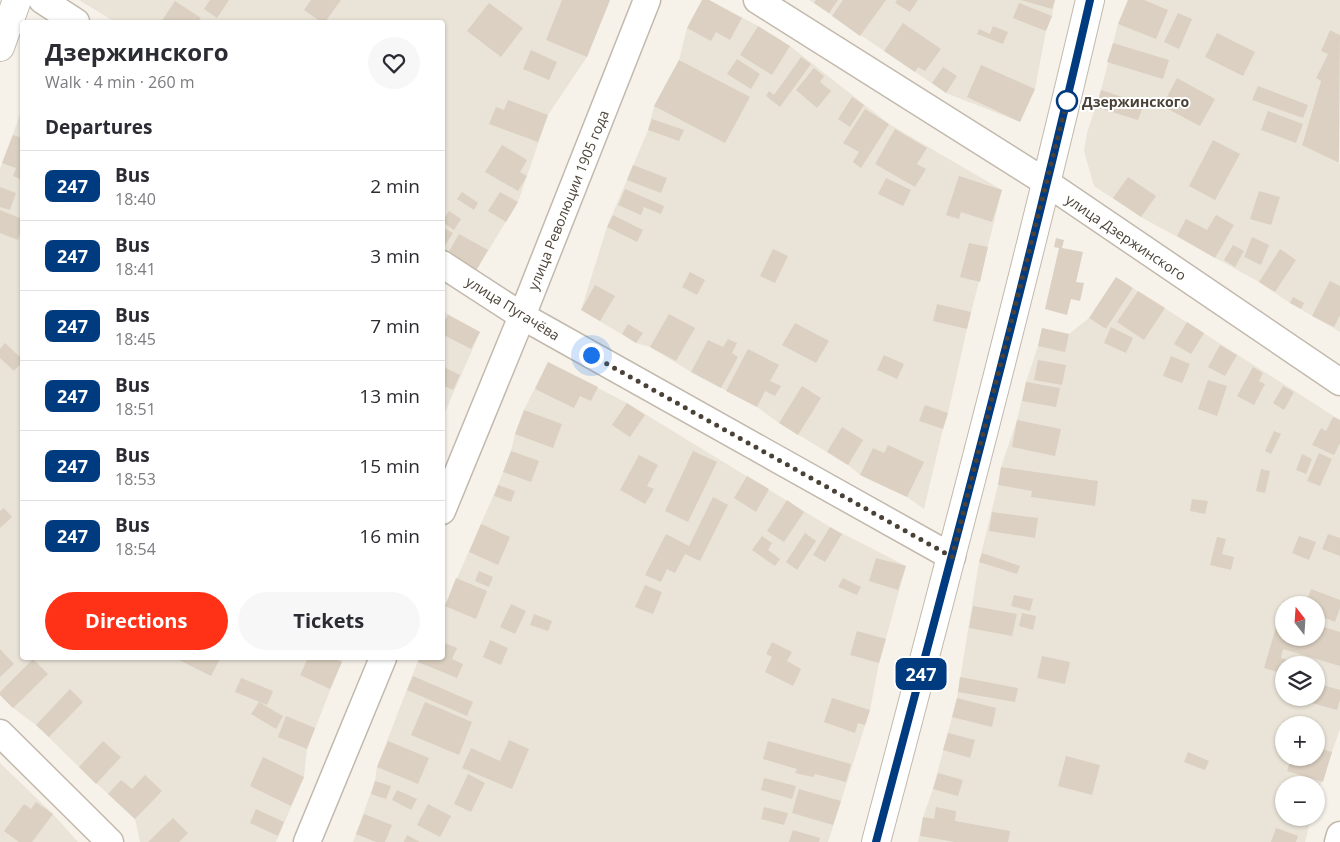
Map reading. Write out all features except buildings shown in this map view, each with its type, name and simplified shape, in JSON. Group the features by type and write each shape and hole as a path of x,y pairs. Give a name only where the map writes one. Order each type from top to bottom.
{"street":[{"path":"0,47 17,0"},
{"path":"42,0 73,20"},
{"name":"улица Революции 1905 года","path":"445,504 522,316 646,0"},
{"name":"улица Дзержинского","path":"757,0 1047,183 1340,382"},
{"path":"876,842 952,557 1047,183 1090,0"},
{"name":"улица Пугачёва","path":"445,266 522,316 952,557"},
{"path":"308,842 382,660"},
{"path":"0,733 110,842"},
{"path":"1338,842 1340,835"}],"shaded area":[{"path":"79,0 610,0 587,57 548,115 518,202 474,274 445,257 445,20 112,20"},
{"path":"702,0 709,0 758,26 790,46 889,124 1002,190 924,509 907,497 860,475 848,465 779,423 757,407 691,372 650,347 636,343 581,310 607,227 648,130 654,106 679,60 687,28"},
{"path":"809,0 1055,0 1052,16 1046,31 1035,89 1020,122 946,93"},
{"path":"1128,0 1340,0 1340,35 1330,30 1321,51 1328,54 1316,78 1321,81 1302,144 1340,164 1340,332 1290,303 1259,282 1141,217 1094,186 1084,151 1087,133 1101,90 1118,24"},
{"path":"20,114 20,660 342,660 307,749 304,777 276,842 140,842 135,819 36,725 13,708 0,695 0,169"},
{"path":"1133,288 1340,420 1340,729 1324,776 1275,776 1275,826 1309,826 1305,842 918,842 923,817 933,789 957,698 979,562 1001,467 1017,420 1042,328 1069,334 1089,318 1106,329"},
{"path":"445,312 480,332 445,412"},
{"path":"548,362 627,403 830,527 906,566 879,663 870,710 828,842 353,842 375,781 377,767 418,660 445,660 445,605 498,485 524,410"},
{"path":"0,763 53,814 78,842 0,842"}],"bus line":[{"name":"247","path":"876,842 952,557 1028,258 1090,0"}],"place":[{"name":"Дзержинского","path":"1067,101"}],"route":[{"path":"591,355 952,557 1067,101"}]}
